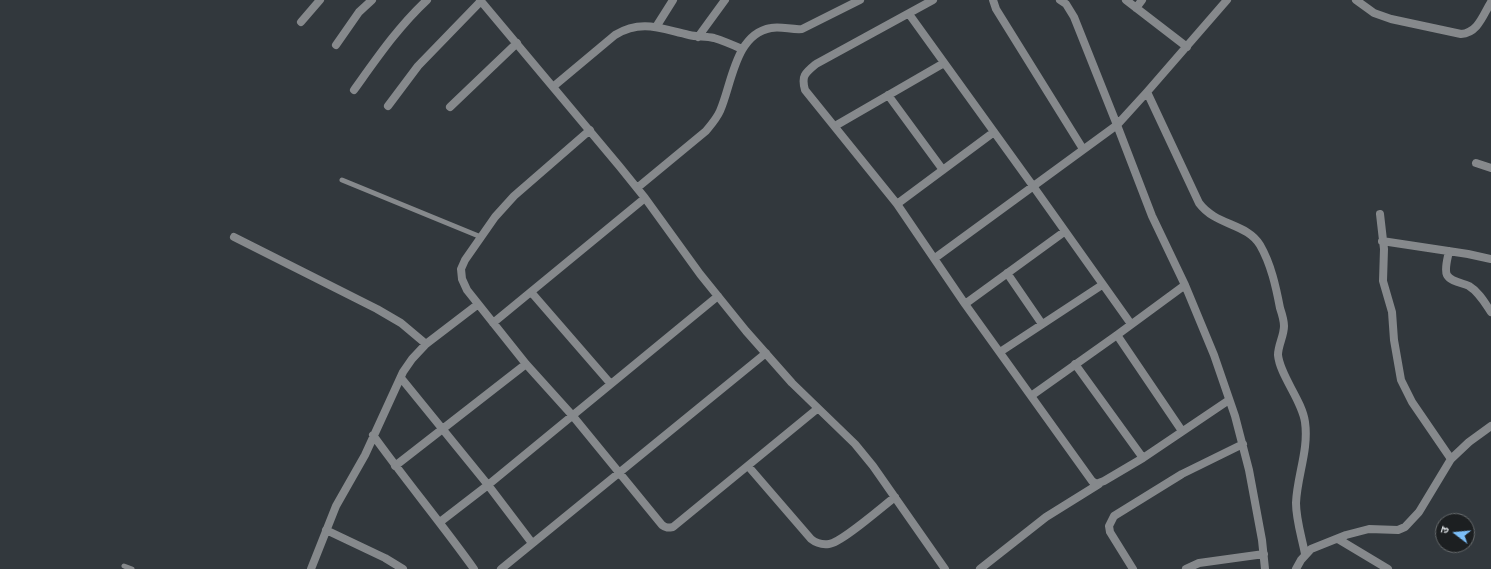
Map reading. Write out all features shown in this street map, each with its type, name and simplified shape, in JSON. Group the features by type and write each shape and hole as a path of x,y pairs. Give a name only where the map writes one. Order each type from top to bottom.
{"street":[{"path":"336,45 359,12 372,0"},
{"path":"354,90 387,44 416,10 427,0"},
{"path":"656,26 673,0"},
{"path":"698,36 725,0"},
{"path":"637,188 706,131 714,121 720,111 732,73 742,49 752,37 763,30 772,28 792,30 802,29 860,0"},
{"path":"933,0 816,64 806,72 802,81 805,90 897,204 965,304 1092,481 1099,484"},
{"path":"993,0 996,9 1083,149"},
{"path":"1060,0 1066,4 1074,18 1152,216 1185,285 1214,355 1243,444 1264,554 1265,569"},
{"path":"1126,0 1187,47"},
{"path":"1136,8 1142,0"},
{"path":"935,258 1117,125 1227,0"},
{"path":"1356,0 1374,13 1391,19 1461,34 1468,33 1477,26 1491,2"},
{"path":"301,22 316,1"},
{"path":"388,106 422,62 481,1 554,86 637,188 718,296 766,353 817,409 855,444 873,466 945,569"},
{"path":"909,14 1131,324"},
{"path":"554,86 615,35 633,27 656,26 718,39 742,49"},
{"path":"450,107 517,43"},
{"path":"835,126 944,63"},
{"path":"1147,92 1198,203 1214,218 1241,229 1259,244 1266,257 1275,283 1284,325 1279,347 1280,362 1303,412 1305,423 1304,457 1296,504 1305,554"},
{"path":"888,95 943,170"},
{"path":"590,130 514,196 495,217 465,260 461,269 462,279 477,305 526,364 572,415 665,528 673,527 817,409"},
{"path":"897,204 994,132"},
{"path":"1476,163 1491,168"},
{"path":"493,323 645,198"},
{"path":"1380,214 1384,249 1382,281 1392,312 1394,340 1401,380 1412,402 1451,458"},
{"path":"965,304 1064,232"},
{"path":"234,238 377,309 401,323 426,344"},
{"path":"1382,240 1491,259"},
{"path":"1449,251 1446,272 1449,278 1470,287 1481,298 1491,312"},
{"path":"1007,273 1042,324"},
{"path":"1000,352 1102,285"},
{"path":"1031,396 1185,285"},
{"path":"531,292 610,383"},
{"path":"440,522 488,485 610,383 718,296"},
{"path":"1481,298 1491,299"},
{"path":"311,569 336,506 365,455 400,378 412,358 426,344 477,305"},
{"path":"1117,335 1182,431"},
{"path":"501,569 766,353"},
{"path":"395,466 526,364"},
{"path":"1074,364 1143,458"},
{"path":"400,378 488,485 532,543"},
{"path":"980,569 1046,517 1143,458 1229,400"},
{"path":"1296,569 1305,554 1311,549 1358,531 1369,529 1398,530 1405,527 1419,512 1451,458 1469,442 1491,426"},
{"path":"373,436 440,522 474,569"},
{"path":"1133,569 1110,532 1109,526 1114,516 1182,474 1243,444"},
{"path":"748,466 811,539 821,544 833,543 840,540 895,497"},
{"path":"326,530 385,558 402,569"},
{"path":"1338,539 1388,569"},
{"path":"1186,569 1199,563 1264,554"}],"lane":[{"path":"342,180 481,236"},
{"path":"124,566 132,569"}]}
